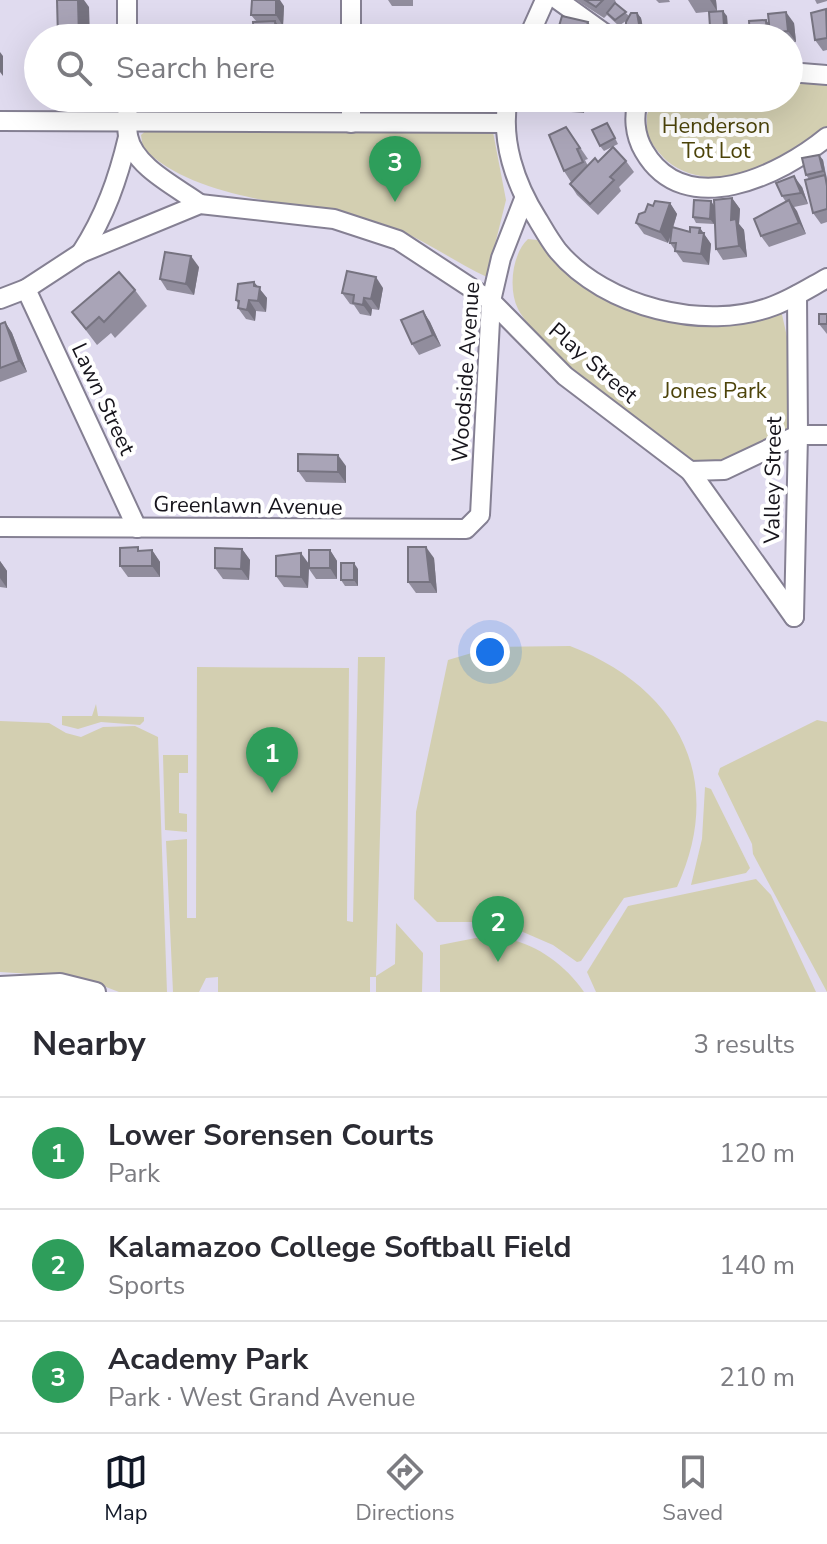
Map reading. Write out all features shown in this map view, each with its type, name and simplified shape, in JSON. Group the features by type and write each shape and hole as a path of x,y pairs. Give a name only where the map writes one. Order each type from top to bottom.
{"street":[{"path":"127,0 127,24"},
{"path":"351,0 351,24"},
{"path":"534,24 545,0"},
{"path":"558,0 591,24"},
{"path":"803,73 827,75"},
{"path":"81,253 100,223 117,182 128,129 128,112"},
{"path":"351,112 351,123"},
{"path":"506,112 505,123 514,171 524,199 559,252 607,288 642,304 681,314 740,313 772,307 827,278"},
{"path":"636,112 635,118 646,156 667,176 693,186 741,184 798,159 827,137"},
{"path":"0,121 128,129 351,123 505,123"},
{"path":"128,129 134,151 146,165 200,204"},
{"name":"Woodside Avenue","path":"480,506 491,301 501,258 524,199"},
{"path":"0,299 26,289 81,253 200,204"},
{"name":"Play Street","path":"200,204 334,219 383,234 420,252 491,301 565,376 690,471 794,617"},
{"name":"Lawn Street","path":"26,289 137,528"},
{"name":"Valley Street","path":"794,617 797,295"},
{"path":"690,471 724,470 798,435 827,435"},
{"name":"Greenlawn Avenue","path":"0,527 449,531 466,529 475,523 480,506"},
{"path":"0,986 60,983 96,992"}],"green space":[{"name":"Henderson Tot Lot","path":"803,75 827,77 827,130 770,162 728,176 707,177 686,172 667,161 647,138 648,112 803,112"},
{"path":"150,127 493,132 506,200 487,277 417,239 373,221 251,198 192,180 165,166 143,148 141,135"},
{"name":"Jones Park","path":"528,239 537,240 556,258 629,306 781,310 787,337 787,428 758,450 723,462 699,462 658,441 573,371 518,309 513,292 513,272 518,253"},
{"path":"570,646 607,664 639,686 664,712 682,741 693,774 696,809 691,847 677,887 624,898 581,961 577,962 553,945 516,929 512,922 437,922 414,899 416,812 448,660 492,647"},
{"path":"358,657 385,657 376,976 395,964 396,923 423,953 422,992 376,992 376,977 370,977 370,992 218,992 218,977 206,978 199,992 173,992 166,841 187,839 187,918 196,918 197,667 349,668 347,921 353,922"},
{"path":"96,704 98,716 144,717 144,721 140,725 101,722 78,729 62,725 62,716 92,716"},
{"path":"817,720 827,722 827,992 753,854 752,844 718,774 720,768"},
{"path":"0,721 49,723 81,737 103,727 135,726 158,737 167,992 119,992 80,977 0,972"},
{"path":"163,755 188,755 188,773 179,773 179,813 187,814 187,832 165,830"},
{"path":"705,787 711,789 750,868 746,873 691,885 702,839"},
{"path":"756,879 771,895 816,992 596,992 587,972 628,906"},
{"path":"486,936 529,945 565,969 584,992 440,992 440,945"}],"building":[{"path":"57,0 78,0 79,24 58,24"},
{"path":"252,0 276,0 276,15 251,15"},
{"path":"585,0 603,0 596,7"},
{"path":"615,3 626,12 615,20 607,13"},
{"path":"826,9 827,38 815,40 811,13"},
{"path":"723,11 724,24 710,24 709,12"},
{"path":"786,12 787,24 769,24 768,14"},
{"path":"631,13 637,13 639,24 626,22"},
{"path":"562,16 588,22 587,24 560,24"},
{"path":"766,20 766,24 749,24 749,21"},
{"path":"275,21 275,24 253,24"},
{"path":"607,123 615,138 600,146 592,130"},
{"path":"566,127 580,148 577,149 583,162 564,171 549,135"},
{"path":"613,147 626,161 610,177 614,180 590,204 570,184 595,158 598,162"},
{"path":"819,155 823,171 806,175 802,158"},
{"path":"825,175 827,209 813,213 805,180"},
{"path":"794,176 801,193 782,196 776,183"},
{"path":"732,198 731,220 736,219 739,246 716,249 714,200"},
{"path":"694,200 711,201 710,219 693,217"},
{"path":"789,200 799,223 761,236 754,219"},
{"path":"655,201 670,203 660,232 636,223 639,214 645,212 648,204 653,206"},
{"path":"672,227 690,232 690,227 700,228 699,233 704,233 701,254 675,251 676,243 670,243"},
{"path":"165,252 191,256 186,284 160,279"},
{"path":"347,271 376,277 371,299 364,298 363,305 353,303 354,295 342,293"},
{"path":"119,272 135,290 104,322 99,317 86,329 72,312"},
{"path":"254,282 254,286 260,287 258,301 249,300 247,310 238,308 238,284"},
{"path":"423,311 433,335 412,344 401,320"},
{"path":"819,314 827,314 827,324 819,324"},
{"path":"5,322 19,361 0,368 0,324"},
{"path":"298,454 338,455 338,472 298,471"},
{"path":"138,547 138,551 152,550 152,566 120,566 120,548"},
{"path":"408,547 426,547 430,582 408,582"},
{"path":"215,548 242,549 241,569 215,568"},
{"path":"309,550 330,550 330,568 309,568"},
{"path":"301,553 301,577 276,576 276,556"},
{"path":"341,563 354,563 354,580 341,580"}],"place":[{"name":"Academy Park","path":"395,202"},
{"name":"Lower Sorensen Courts","path":"272,793"},
{"name":"Kalamazoo College Softball Field","path":"498,962"}]}
